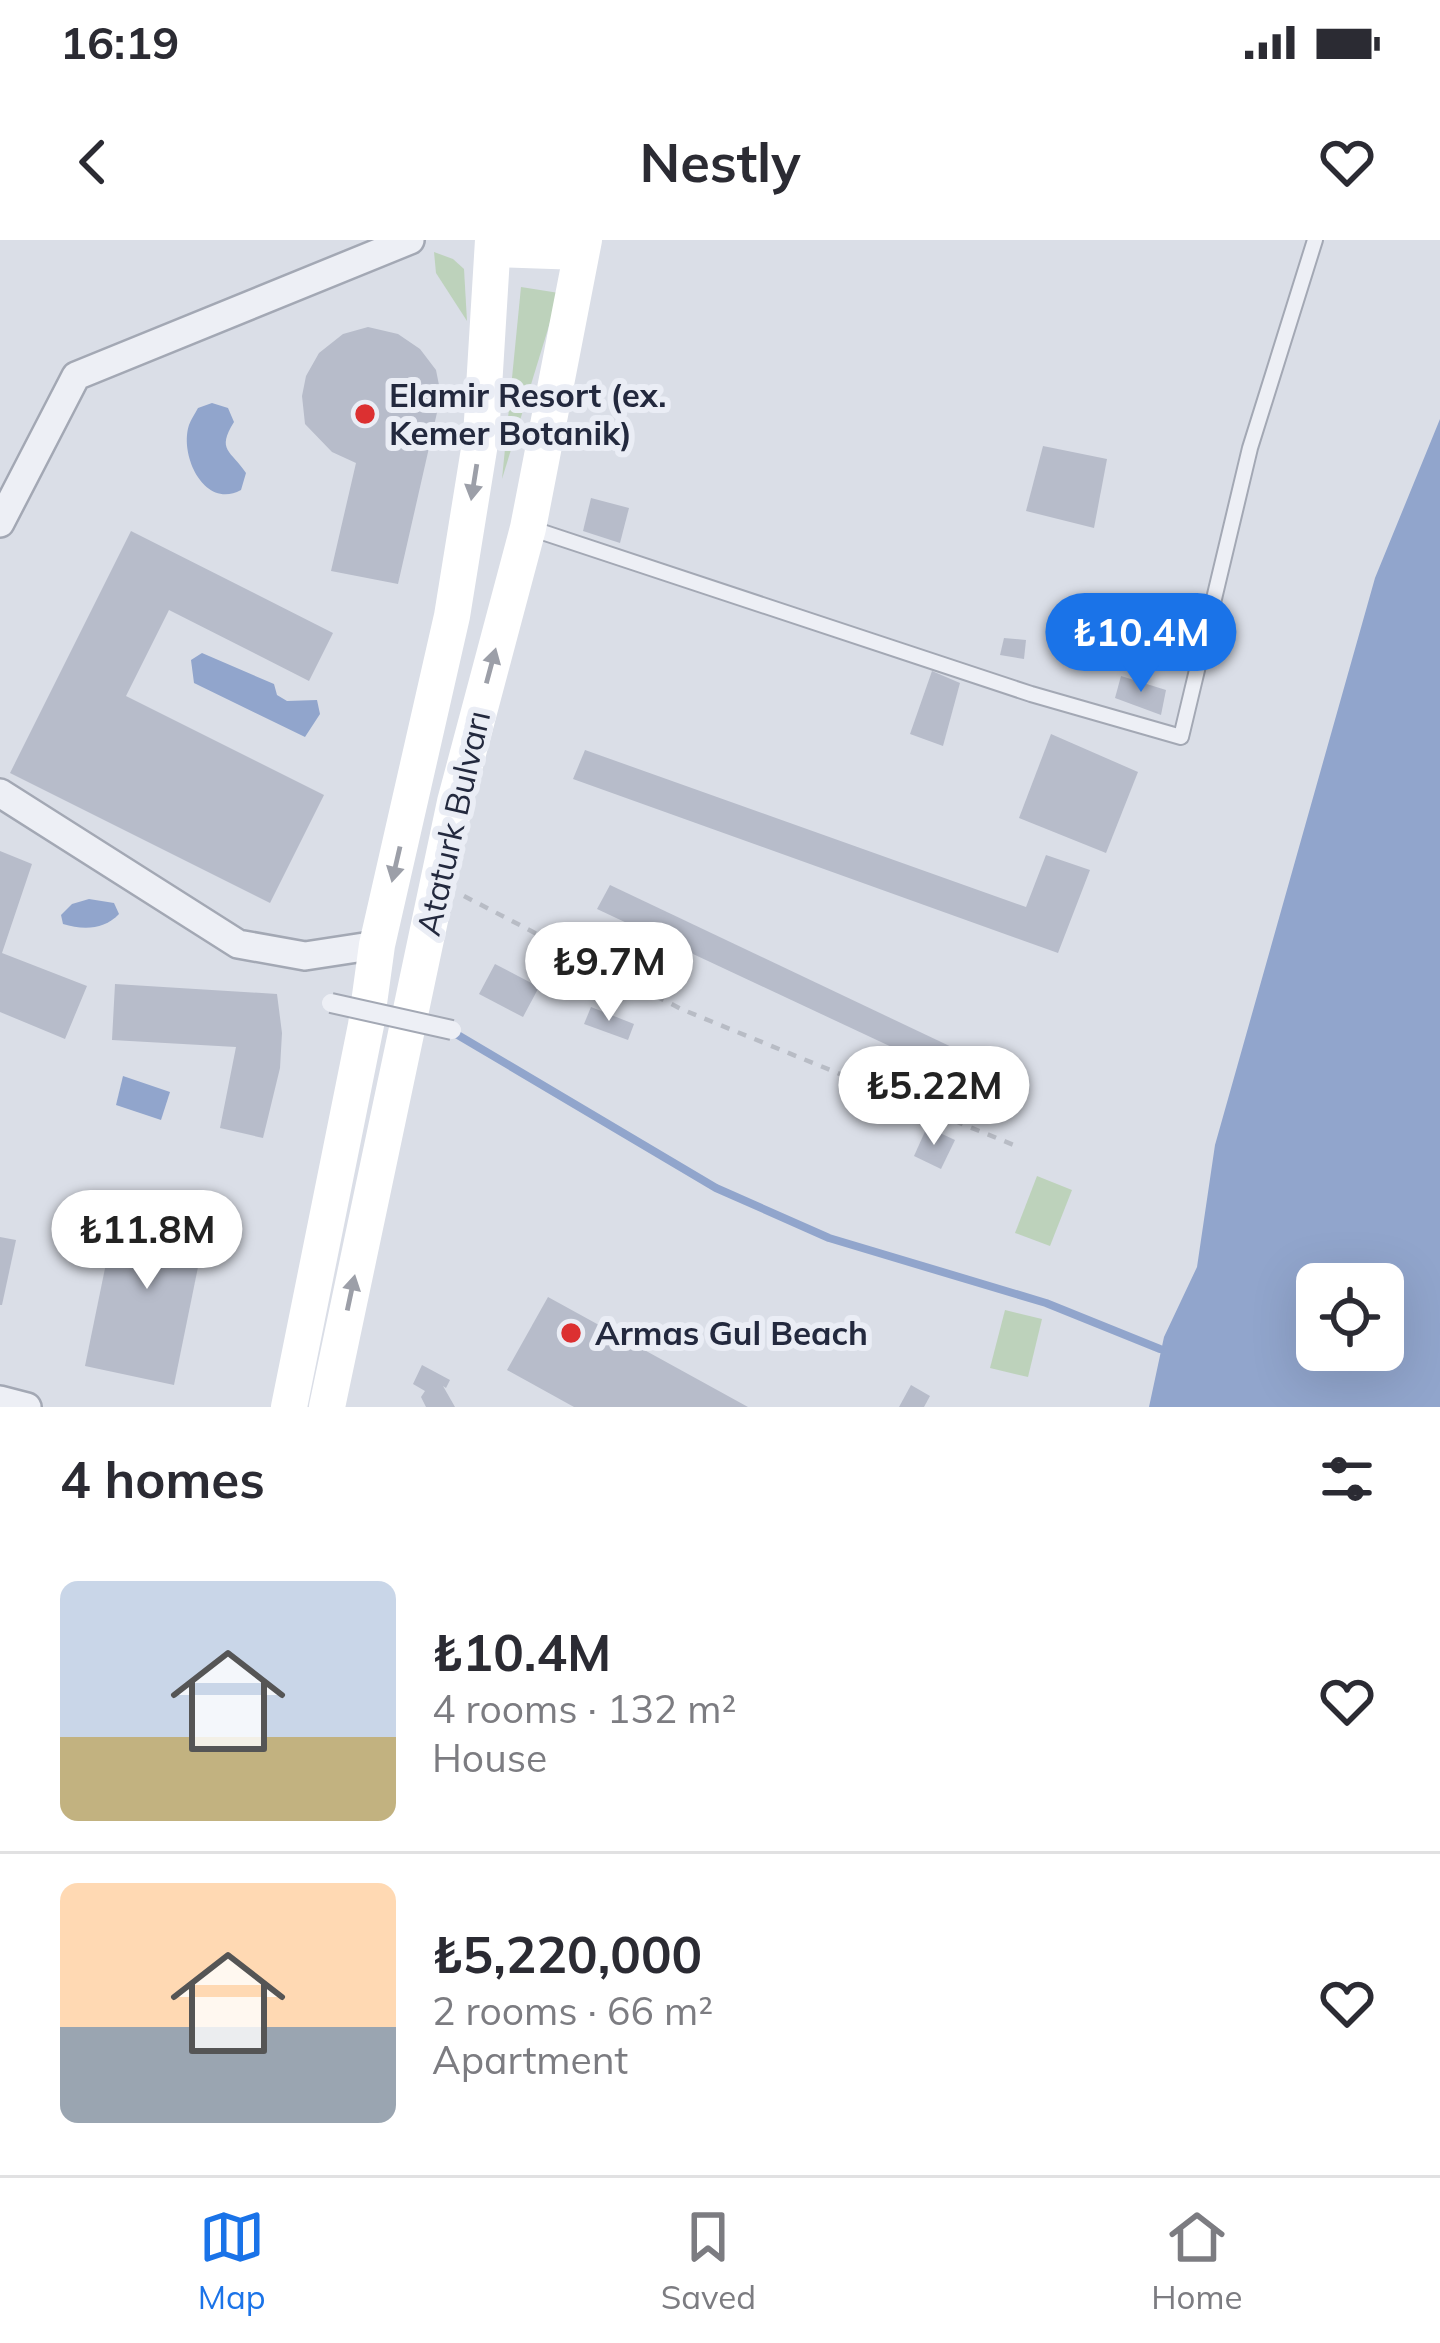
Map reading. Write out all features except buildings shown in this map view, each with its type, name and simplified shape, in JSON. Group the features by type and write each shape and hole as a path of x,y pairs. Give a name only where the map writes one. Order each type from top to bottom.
{"main road":[{"name":"Ataturk Bulvarı","path":"290,1407 366,1024 377,945 452,616 481,436 493,245"},
{"path":"493,245 583,246"},
{"name":"Ataturk Bulvarı","path":"327,1407 455,802 528,527 583,246"}],"street":[{"path":"0,523 76,376 410,240"},
{"path":"0,793 238,944 305,956 377,945"},
{"path":"331,1003 452,1030"},
{"path":"0,1400 27,1407"}],"lane":[{"path":"528,527 1031,694 1181,737 1250,448 1315,240"}],"path":[{"path":"438,883 681,1009 1021,1148"}],"green space":[{"path":"434,252 464,269 467,321 436,273"},
{"path":"521,287 559,293 502,479"},
{"path":"1037,1176 1072,1190 1050,1246 1015,1233"},
{"path":"1005,1310 1042,1319 1028,1377 990,1368"}],"water":[{"path":"212,403 228,408 234,422 226,445 246,473 241,490 228,494 206,486 188,451 191,421 198,408"},
{"path":"1440,419 1440,1407 1149,1407 1164,1337 1197,1267 1215,1145 1375,578"},
{"path":"202,653 274,684 277,695 287,701 317,700 320,714 305,737 194,683 191,660"},
{"path":"89,899 114,903 119,914 93,927 63,924 61,915 72,904"},
{"path":"123,1076 170,1092 161,1120 116,1105"}],"waterway":[{"path":"451,1031 716,1188 829,1238 1046,1303 1160,1349"}],"place":[{"name":"Elamir Resort (ex. Kemer Botanik)","path":"365,414"},
{"name":"Armas Gul Beach","path":"571,1333"}]}
